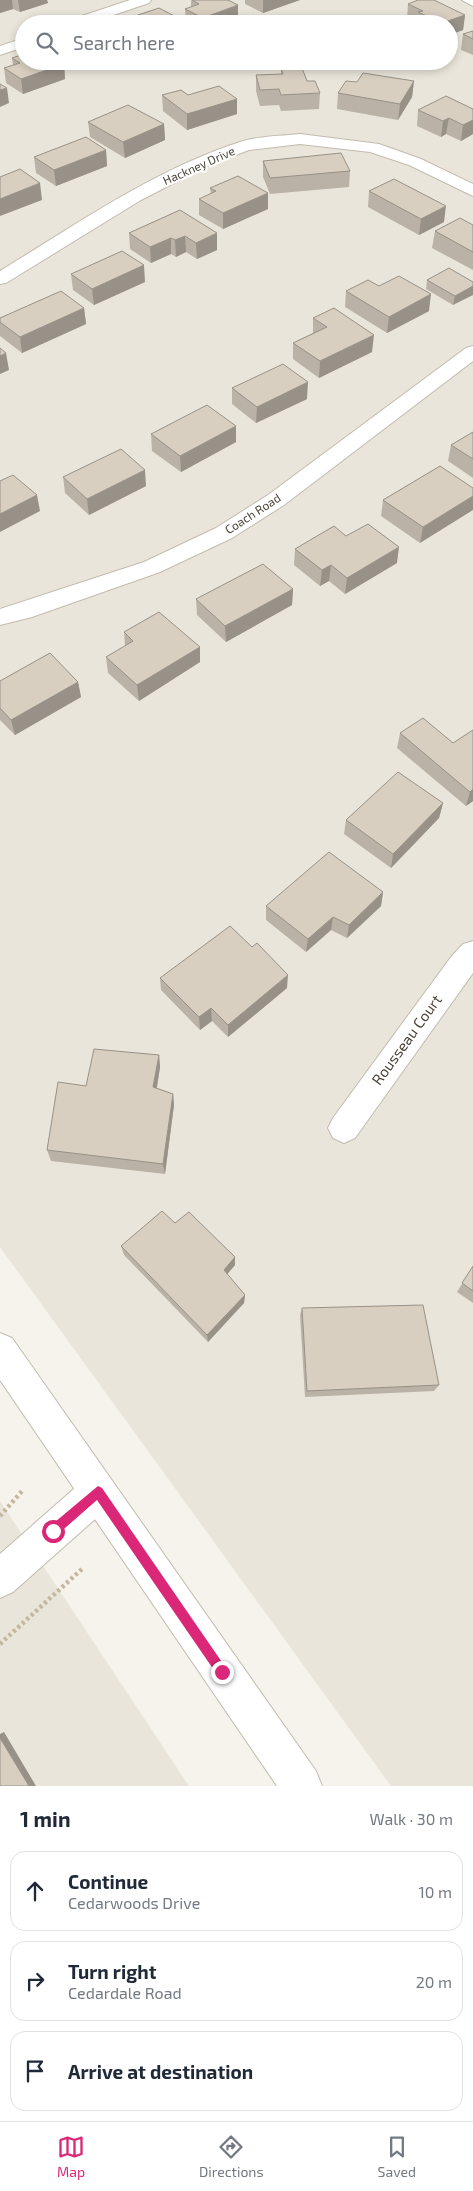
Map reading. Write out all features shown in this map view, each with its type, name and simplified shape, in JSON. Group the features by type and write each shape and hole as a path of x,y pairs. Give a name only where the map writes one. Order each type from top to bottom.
{"street":[{"path":"99,15 144,0"},
{"path":"469,0 473,2"},
{"path":"0,51 15,45"},
{"name":"Hackney Drive","path":"0,279 135,196 203,162 246,145 300,139 374,147 415,162 473,191"},
{"name":"Coach Road","path":"0,617 24,611 152,567 224,533 276,500 473,352"},
{"name":"Rousseau Court","path":"344,1128 461,966 473,953"},
{"path":"0,1350 301,1786"},
{"path":"0,1579 98,1492"}],"path":[{"path":"0,1516 24,1489"},
{"path":"0,1644 82,1569"}],"shaded area":[{"path":"0,0 473,0 473,1786 391,1786 0,1247"},
{"path":"0,1501 189,1786 0,1786"}],"building":[{"path":"192,0 228,0 238,5 211,15 197,15 185,9 199,4"},
{"path":"418,0 434,0 465,15 458,17 458,15 425,15 418,12 423,11 408,4"},
{"path":"159,8 172,15 138,15"},
{"path":"473,31 473,39 463,34"},
{"path":"15,65 15,70 47,70 21,79 4,68"},
{"path":"281,70 303,70 307,81 315,81 320,93 281,95 279,89 260,90 256,75 283,74"},
{"path":"363,73 414,81 400,104 338,93 346,81 357,82"},
{"path":"0,84 7,88 0,90"},
{"path":"219,86 237,99 187,114 162,95 181,90 188,95"},
{"path":"446,96 473,109 473,120 463,125 449,118 443,121 418,110"},
{"path":"128,105 164,124 123,142 88,122"},
{"path":"86,137 106,150 54,170 34,157"},
{"path":"341,153 350,171 270,178 263,161"},
{"path":"20,169 40,183 0,199 0,177"},
{"path":"238,176 268,193 223,213 199,199 216,191 210,188"},
{"path":"394,179 446,206 421,219 369,191"},
{"path":"180,210 217,233 196,243 185,236 175,240 171,238 150,247 129,233"},
{"path":"460,218 473,225 473,252 435,231"},
{"path":"122,251 144,265 92,289 71,274"},
{"path":"449,268 473,282 473,286 455,296 427,280"},
{"path":"399,276 431,294 389,317 346,291 368,280 379,286"},
{"path":"61,291 84,308 20,337 0,322 0,318"},
{"path":"334,308 374,335 320,361 293,343 327,327 313,318"},
{"path":"0,348 6,353 0,356"},
{"path":"283,364 308,382 257,407 232,388"},
{"path":"207,405 236,426 180,456 151,434"},
{"path":"473,432 473,459 451,445"},
{"path":"121,449 145,470 87,499 63,477"},
{"path":"440,466 473,488 473,496 423,527 383,500"},
{"path":"13,475 37,495 0,514 0,481"},
{"path":"368,524 399,547 347,578 331,565 322,570 295,549 334,526 346,536"},
{"path":"263,564 293,589 225,626 196,599"},
{"path":"159,612 200,647 137,685 106,657 133,641 124,632"},
{"path":"50,653 78,682 11,720 0,708 0,681"},
{"path":"423,718 453,743 473,730 473,789 470,792 400,733"},
{"path":"398,772 443,803 393,854 346,820"},
{"path":"329,852 383,892 349,925 333,917 308,939 266,906"},
{"path":"230,926 252,947 257,943 288,975 228,1025 211,1008 199,1017 160,978"},
{"path":"94,1049 159,1055 153,1087 173,1094 163,1164 47,1150 58,1082 86,1086"},
{"path":"162,1211 175,1223 189,1212 235,1257 224,1270 245,1295 207,1335 121,1246"},
{"path":"473,1266 473,1291 462,1283"},
{"path":"423,1305 439,1385 307,1391 302,1308"},
{"path":"0,1738 29,1786 0,1786"}],"route":[{"path":"53,1531 98,1492 222,1672"}]}
